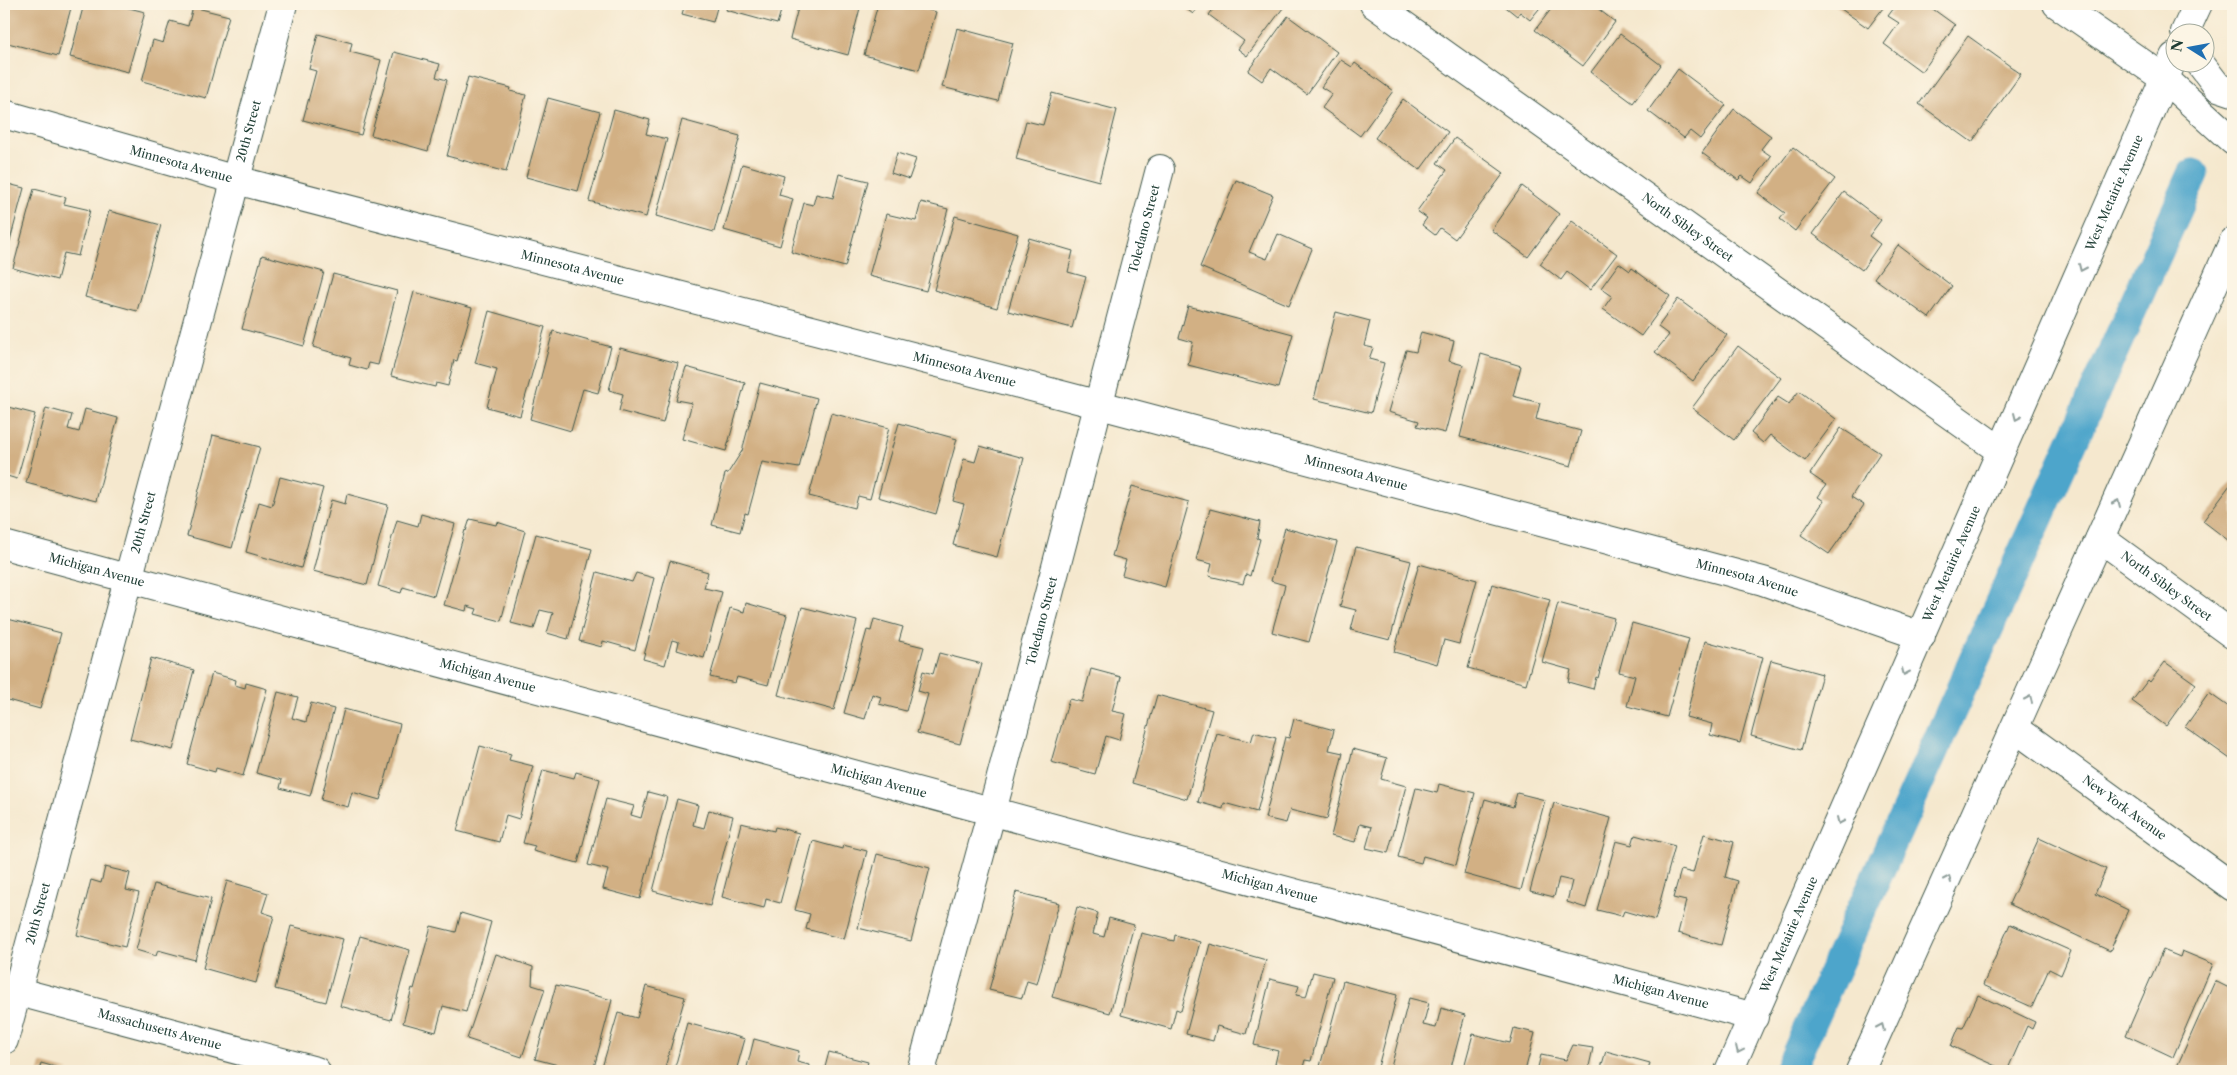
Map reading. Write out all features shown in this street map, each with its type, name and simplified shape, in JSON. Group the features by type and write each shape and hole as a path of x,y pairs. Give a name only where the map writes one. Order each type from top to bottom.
{"street":[{"name":"20th Street","path":"4,1040 11,990 128,579 283,4"},
{"name":"North Sibley Street","path":"1374,4 2002,451"},
{"path":"2057,4 2164,65"},
{"path":"2190,22 2200,4"},
{"path":"2197,22 2200,4"},
{"name":"West Metairie Avenue","path":"1729,1071 2168,72"},
{"path":"2173,72 2233,141"},
{"path":"2207,72 2218,87 2233,92"},
{"name":"Minnesota Avenue","path":"4,114 236,180 1100,405 1763,581 1921,636"},
{"name":"Toledano Street","path":"921,1071 1100,405 1160,169"},
{"path":"1860,1071 2016,729 2233,242"},
{"name":"North Sibley Street","path":"2100,538 2233,635"},
{"name":"Michigan Avenue","path":"4,545 1754,1017"},
{"name":"New York Avenue","path":"2016,729 2233,887"},
{"name":"Massachusetts Avenue","path":"11,990 316,1071"}],"building":[{"path":"8,4 72,4 58,56 4,42 4,19"},
{"path":"84,4 113,4 145,12 128,72 70,57"},
{"path":"685,4 718,4 713,22 682,14"},
{"path":"728,4 783,4 777,24 726,10"},
{"path":"799,4 861,4 848,55 790,39"},
{"path":"878,4 908,4 936,12 919,70 864,55"},
{"path":"1180,4 1201,4 1193,14"},
{"path":"1217,4 1286,4 1247,56 1238,49 1244,41 1209,15"},
{"path":"1502,4 1543,4 1530,20 1520,12 1517,16"},
{"path":"1555,4 1592,4 1615,22 1583,66 1535,30"},
{"path":"1834,4 1886,4 1868,28"},
{"path":"1897,4 1926,4 1955,25 1922,72 1884,44 1899,23 1888,16"},
{"path":"193,7 229,16 206,98 142,81 153,40 163,43 170,21 188,26"},
{"path":"1288,16 1337,52 1307,94 1271,68 1262,81 1248,71"},
{"path":"957,28 1013,43 998,101 942,87"},
{"path":"318,34 352,43 350,52 381,60 361,135 303,120 316,71 309,69"},
{"path":"1620,34 1661,65 1633,103 1591,72"},
{"path":"1968,36 2021,74 1972,142 1919,104"},
{"path":"394,52 440,64 436,77 447,80 428,151 371,135"},
{"path":"1341,60 1352,67 1355,63 1393,91 1360,136 1322,108 1332,94 1321,87"},
{"path":"1678,69 1726,105 1700,139 1690,131 1684,138 1648,111"},
{"path":"468,77 511,88 510,91 526,95 506,172 447,156"},
{"path":"1052,93 1117,110 1099,181 1016,159 1026,121 1043,125"},
{"path":"548,98 600,112 578,191 526,177"},
{"path":"1403,99 1448,132 1420,170 1375,138"},
{"path":"1734,109 1771,136 1761,149 1771,156 1752,183 1742,176 1738,180 1702,153"},
{"path":"614,110 650,120 646,134 667,139 646,217 589,201"},
{"path":"682,120 740,136 714,232 656,216"},
{"path":"1455,138 1504,173 1455,239 1440,228 1435,235 1422,225 1427,218 1417,211 1447,170 1437,163"},
{"path":"1793,147 1835,179 1795,231 1780,219 1785,213 1758,193"},
{"path":"897,153 916,159 909,179 891,173"},
{"path":"742,164 784,176 779,195 793,199 780,246 724,230"},
{"path":"839,174 868,181 845,267 791,252 804,203 813,205 816,194 833,198"},
{"path":"1236,180 1273,195 1249,252 1267,259 1278,234 1312,249 1289,305 1200,267"},
{"path":"4,183 24,188 4,263"},
{"path":"1522,186 1559,214 1528,257 1491,230"},
{"path":"34,189 66,197 64,204 90,210 78,256 64,253 57,280 13,268"},
{"path":"1844,192 1881,220 1869,236 1880,244 1862,270 1813,234"},
{"path":"921,202 948,209 926,291 869,276 886,214 916,221"},
{"path":"109,211 161,225 137,311 85,297"},
{"path":"955,216 1018,234 997,308 934,290"},
{"path":"1572,221 1617,254 1590,290 1567,272 1561,280 1540,264"},
{"path":"1029,238 1073,251 1068,272 1086,277 1072,328 1008,311"},
{"path":"1898,245 1952,286 1929,318 1874,278"},
{"path":"262,255 324,272 304,346 242,329"},
{"path":"1619,263 1630,271 1632,268 1670,296 1641,336 1603,309 1612,296 1601,288"},
{"path":"333,274 397,291 378,365 369,363 367,370 349,365 351,358 313,347"},
{"path":"414,292 472,308 457,361 454,360 448,386 436,383 435,387 391,376"},
{"path":"1678,299 1727,335 1693,381 1655,352 1669,335 1658,327"},
{"path":"1188,306 1293,334 1278,388 1188,365 1193,342 1179,338"},
{"path":"489,311 545,327 520,416 487,407 497,369 475,363"},
{"path":"1336,312 1370,321 1364,346 1373,348 1369,359 1384,363 1371,413 1314,399"},
{"path":"553,331 611,347 598,393 583,389 571,431 530,419"},
{"path":"1421,332 1454,341 1449,361 1463,365 1445,433 1417,426 1419,421 1388,412 1406,350 1416,352"},
{"path":"1738,346 1781,378 1734,440 1692,408"},
{"path":"620,348 678,363 663,423 619,411 623,394 609,390"},
{"path":"1481,354 1521,366 1513,396 1540,403 1536,419 1581,431 1571,466 1460,437"},
{"path":"686,367 745,383 726,451 682,439 692,403 676,400"},
{"path":"760,383 817,398 799,468 762,462 748,514 745,513 740,532 712,525 725,474 728,473 742,451"},
{"path":"1799,391 1836,419 1805,461 1770,435 1763,443 1751,433 1778,397 1789,404"},
{"path":"4,406 35,414 17,479 4,475"},
{"path":"46,408 72,415 68,429 79,432 85,409 118,418 96,501 26,483"},
{"path":"831,413 889,428 870,499 858,496 855,508 809,496"},
{"path":"899,423 957,439 936,514 878,497"},
{"path":"1841,428 1880,453 1851,497 1864,505 1829,554 1801,535 1824,501 1818,497 1826,485 1810,474"},
{"path":"213,435 260,447 232,548 187,536"},
{"path":"980,446 1024,458 997,557 953,545 964,504 953,501 964,459 975,462"},
{"path":"280,477 323,488 301,568 246,552 259,502 272,506"},
{"path":"2233,481 2233,544 2203,521"},
{"path":"1132,486 1189,502 1165,587 1122,575 1126,560 1112,556"},
{"path":"347,494 388,505 367,585 313,571 331,500 345,504"},
{"path":"1210,509 1260,522 1257,538 1260,539 1250,576 1246,574 1243,584 1209,576 1212,564 1196,560"},
{"path":"421,514 455,524 434,596 403,587 401,593 378,586 397,520 418,526"},
{"path":"470,519 496,525 497,522 525,531 501,621 475,614 477,609 467,606 466,611 444,605 465,530"},
{"path":"1285,528 1337,542 1309,642 1272,632 1285,585 1271,581"},
{"path":"536,534 592,549 568,639 547,633 553,613 540,610 534,629 511,623"},
{"path":"1356,547 1411,561 1390,640 1351,630 1356,610 1340,606"},
{"path":"670,561 708,572 704,588 722,592 704,658 677,650 679,642 672,640 665,665 643,659"},
{"path":"1419,564 1477,580 1459,644 1444,640 1437,664 1394,652"},
{"path":"597,572 632,582 636,573 654,578 635,650 603,641 602,647 579,641"},
{"path":"1492,584 1550,600 1526,684 1468,668"},
{"path":"746,603 787,615 768,685 737,677 735,683 710,677 730,608 744,612"},
{"path":"1558,603 1614,618 1598,678 1596,677 1593,689 1568,682 1571,670 1542,662"},
{"path":"802,607 857,621 834,710 778,695"},
{"path":"4,618 61,633 40,709 4,699"},
{"path":"874,619 903,627 899,641 924,647 906,711 879,704 881,697 872,694 865,719 844,713 867,630 871,631"},
{"path":"1632,623 1689,639 1667,717 1627,706 1635,676 1619,672"},
{"path":"1705,641 1763,657 1740,743 1710,735 1712,724 1686,717"},
{"path":"939,653 982,664 960,744 917,733 928,694 918,691 923,671 933,674"},
{"path":"151,658 194,670 173,750 130,739"},
{"path":"1771,660 1822,674 1801,750 1751,736"},
{"path":"2165,662 2196,684 2166,726 2132,701"},
{"path":"1091,669 1121,677 1112,711 1126,714 1119,740 1106,736 1095,774 1051,762 1069,699 1082,702"},
{"path":"212,673 236,680 235,685 245,688 246,683 267,689 243,776 216,768 215,772 187,764"},
{"path":"278,692 298,697 292,718 306,722 311,703 334,709 310,796 280,788 282,780 256,773"},
{"path":"2209,693 2233,710 2233,761 2185,727"},
{"path":"1157,695 1212,710 1187,799 1132,783"},
{"path":"344,709 400,724 380,800 352,792 348,807 321,800"},
{"path":"1294,719 1334,730 1329,750 1343,753 1327,819 1290,810 1286,823 1265,818 1285,737 1289,738"},
{"path":"1254,732 1276,738 1257,812 1224,803 1223,809 1198,802 1217,733 1251,742"},
{"path":"480,746 511,754 509,760 533,766 519,819 506,815 499,842 457,831"},
{"path":"1353,749 1387,758 1381,779 1406,786 1388,853 1366,848 1372,827 1360,824 1355,842 1331,836"},
{"path":"543,770 574,778 576,772 600,779 578,863 533,851 535,846 523,843"},
{"path":"1439,784 1475,793 1456,865 1423,856 1421,863 1398,857 1416,788 1437,793"},
{"path":"648,792 667,797 640,899 603,889 608,870 588,865 606,799 634,806 631,815 641,818"},
{"path":"1517,793 1545,800 1521,890 1464,874 1485,799 1513,807"},
{"path":"677,799 698,805 693,825 704,828 709,810 733,816 710,906 653,891"},
{"path":"1554,803 1611,818 1586,908 1567,902 1572,881 1559,878 1554,897 1530,891"},
{"path":"741,823 774,831 775,827 799,833 780,903 766,899 764,908 722,897"},
{"path":"1704,834 1734,842 1725,877 1738,881 1721,945 1678,933 1686,901 1673,898 1681,870 1693,873"},
{"path":"1635,835 1675,846 1655,920 1624,911 1622,916 1597,910 1616,841 1632,845"},
{"path":"2039,838 2106,869 2095,894 2128,910 2110,951 2009,904"},
{"path":"813,841 842,849 843,845 867,851 844,939 806,929 810,914 795,910"},
{"path":"877,854 930,868 911,941 858,928"},
{"path":"105,867 130,873 126,890 139,893 125,947 77,935 91,880 101,883"},
{"path":"227,881 268,893 262,912 274,916 256,983 203,968"},
{"path":"154,884 211,899 195,960 158,950 156,956 136,950"},
{"path":"1016,892 1059,903 1037,984 1027,981 1022,998 989,990"},
{"path":"1077,907 1098,913 1093,934 1104,937 1109,918 1134,925 1110,1013 1052,997"},
{"path":"461,913 491,922 466,1012 443,1006 436,1032 403,1023 431,926 456,932"},
{"path":"2010,924 2071,951 2061,975 2049,969 2032,1007 1983,985"},
{"path":"291,926 343,939 326,1002 275,989"},
{"path":"1141,933 1174,941 1175,935 1200,942 1181,1011 1176,1009 1171,1029 1121,1015"},
{"path":"360,936 410,950 391,1020 340,1006"},
{"path":"1210,944 1266,960 1246,1034 1217,1026 1213,1041 1186,1034"},
{"path":"2163,950 2180,957 2182,951 2213,964 2173,1057 2126,1035"},
{"path":"496,954 533,967 532,985 545,989 522,1057 467,1039"},
{"path":"1313,972 1333,977 1311,1061 1305,1060 1302,1071 1275,1064 1278,1051 1254,1045 1270,979 1299,986 1296,995 1306,997"},
{"path":"1343,981 1397,995 1377,1071 1319,1070"},
{"path":"2215,981 2233,990 2233,1071 2175,1071"},
{"path":"556,985 612,1000 593,1071 581,1071 535,1059"},
{"path":"646,986 685,997 664,1071 601,1071 618,1013 637,1018"},
{"path":"1978,995 2035,1022 2032,1029 2027,1026 2007,1071 1951,1046 1959,1027 1963,1028"},
{"path":"1409,998 1429,1003 1423,1025 1436,1028 1441,1008 1465,1015 1450,1071 1390,1071"},
{"path":"687,1023 745,1039 736,1071 674,1071"},
{"path":"1514,1028 1535,1033 1525,1071 1463,1071 1473,1034 1510,1043"},
{"path":"754,1039 799,1051 797,1062 809,1065 808,1071 746,1071"},
{"path":"1573,1045 1593,1048 1588,1071 1537,1071 1541,1055 1566,1060"},
{"path":"1606,1051 1650,1063 1648,1071 1600,1071"},
{"path":"829,1052 868,1062 865,1071 824,1071"},
{"path":"41,1063 69,1071 39,1071"}],"waterway":[{"path":"1789,1071 2193,174"}]}
